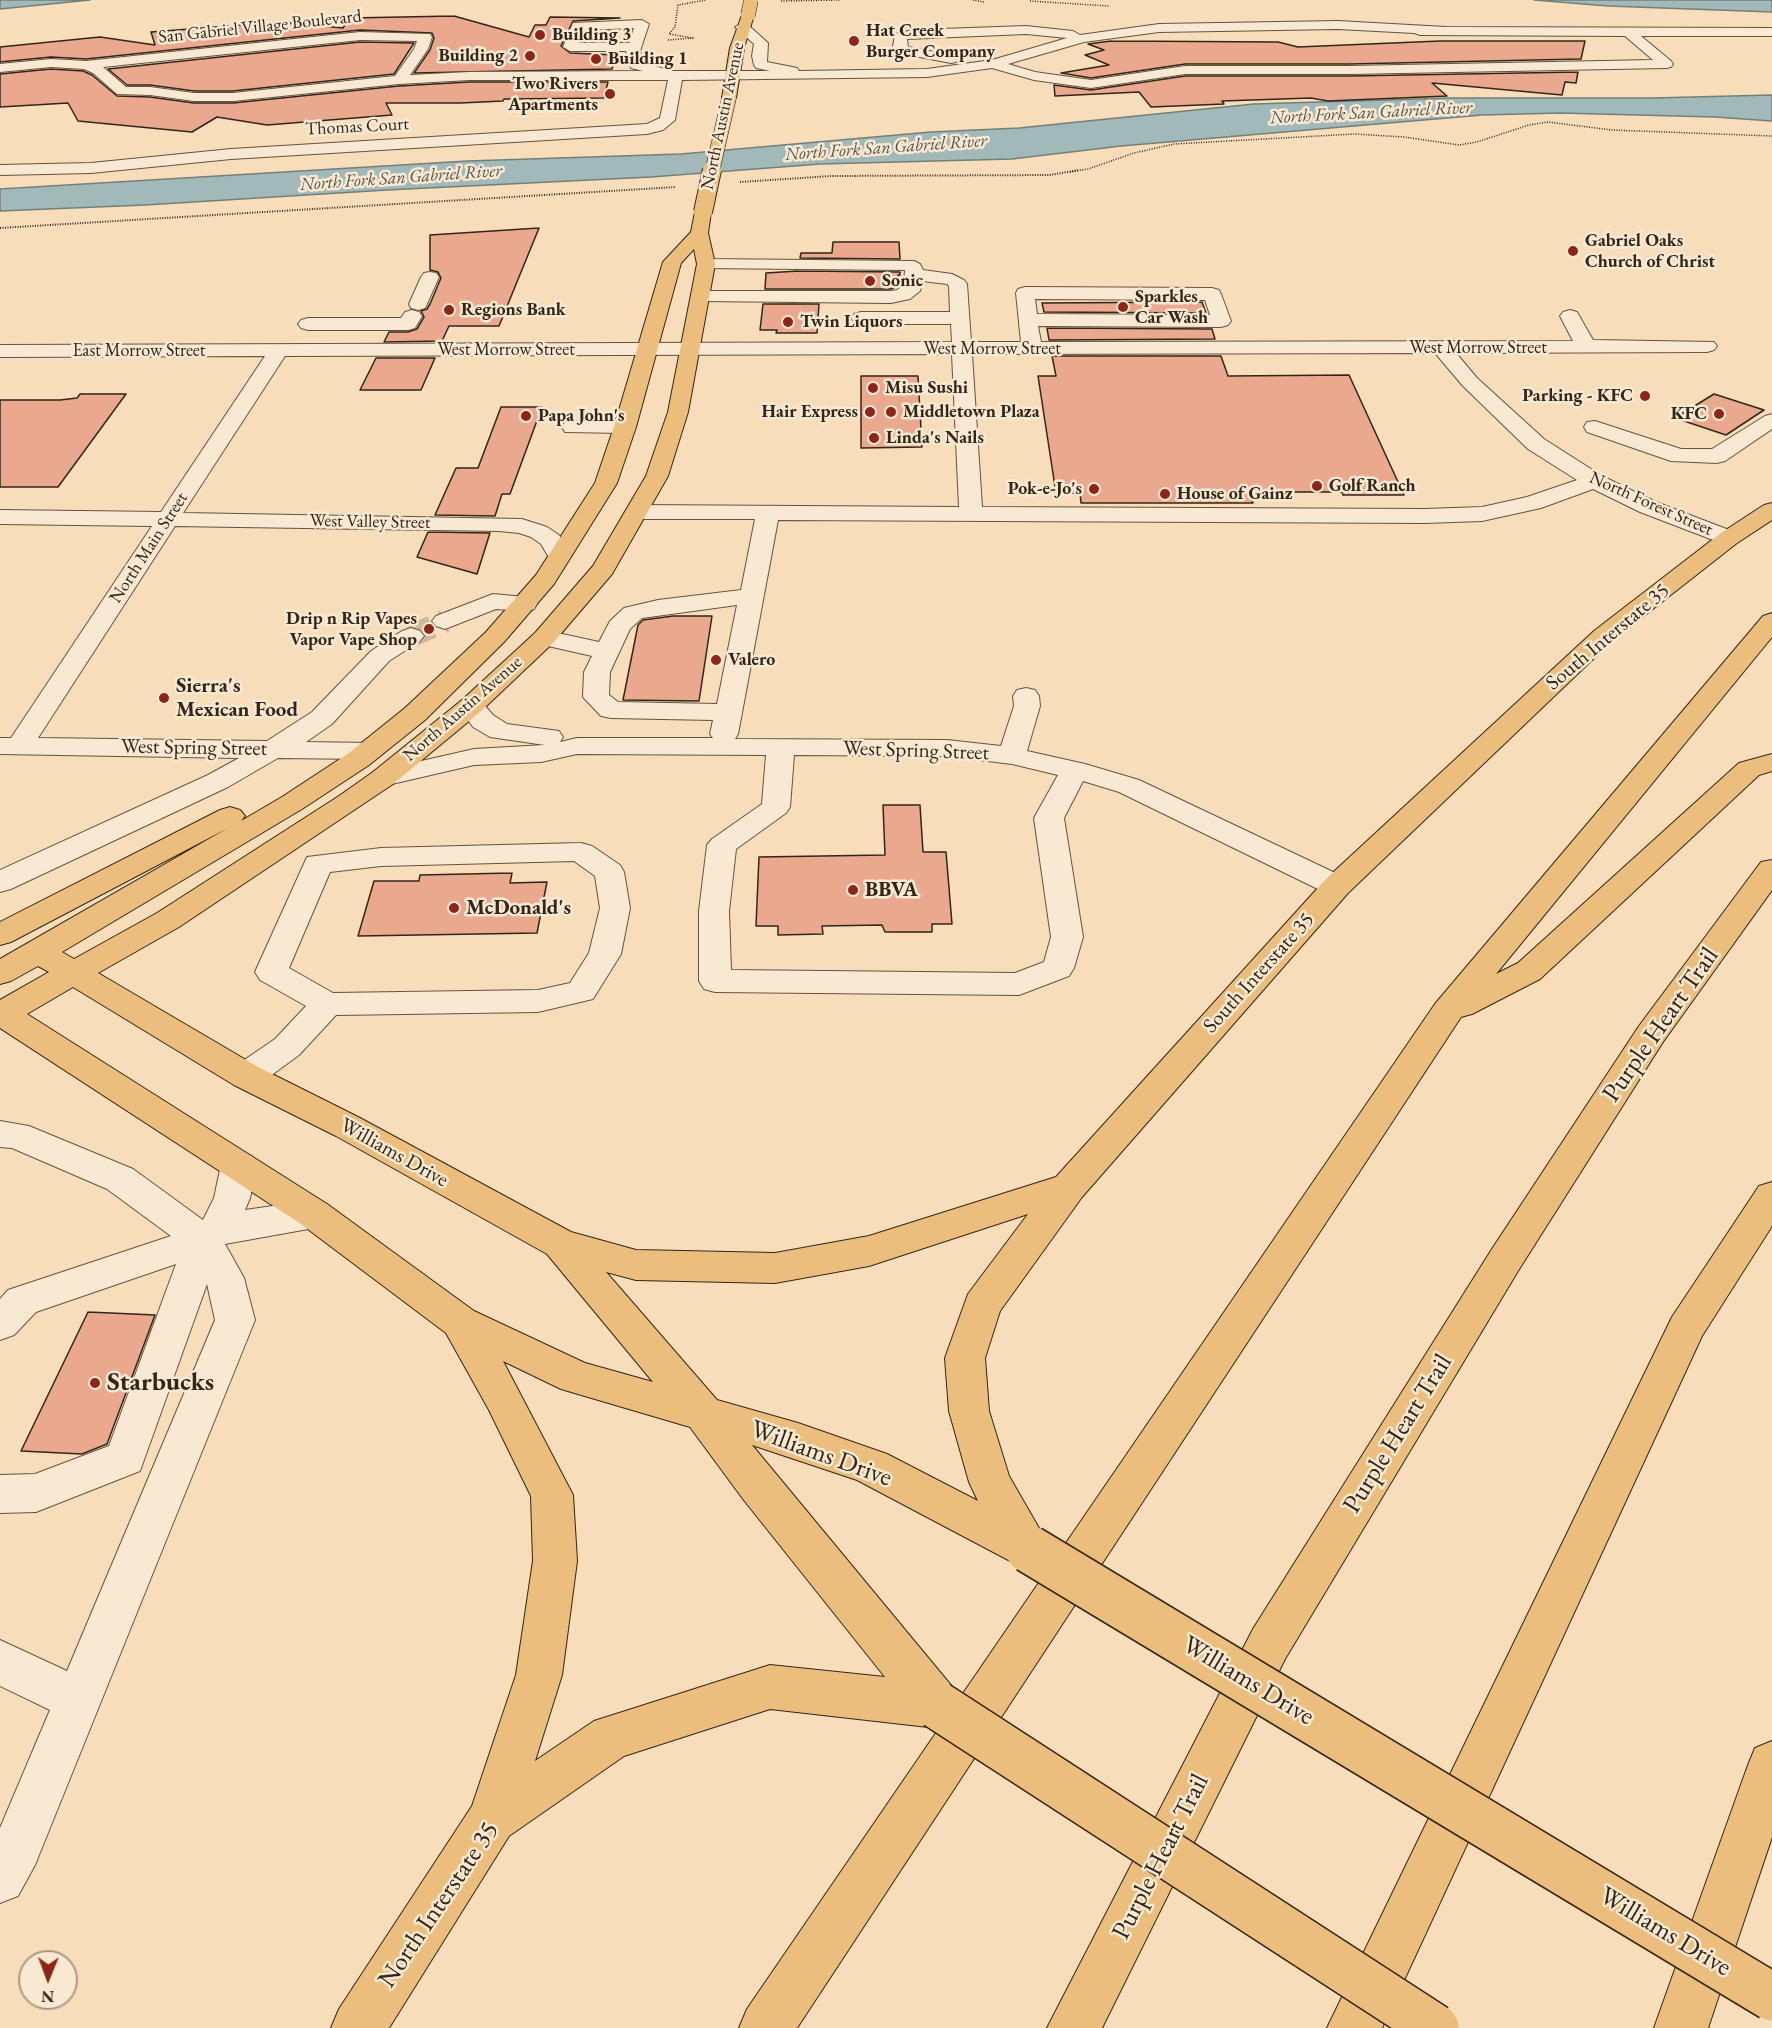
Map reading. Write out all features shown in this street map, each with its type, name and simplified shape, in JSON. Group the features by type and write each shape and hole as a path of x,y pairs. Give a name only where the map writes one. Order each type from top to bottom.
{"main road":[{"name":"North Austin Avenue","path":"1,1013 168,920 383,778 471,706 544,638 603,569 657,476 674,422 706,264 699,232 750,0"},
{"name":"North Austin Avenue","path":"0,973 126,902 282,809 364,755 445,687 525,604 606,483 625,427 672,262 699,232"},
{"name":"South Interstate 35","path":"1029,1549 990,1482 969,1411 965,1358 982,1305 1069,1187 1337,886 1604,636 1729,538 1772,510"},
{"path":"766,2028 1447,1012 1772,621"},
{"path":"0,935 243,809 306,771 364,755"},
{"path":"1447,1012 1529,971 1749,769 1772,762"},
{"name":"Purple Heart Trail","path":"1074,2028 1269,1644 1505,1260 1651,1034 1772,869"},
{"name":"Williams Drive","path":"38,951 246,1076 348,1128 560,1245 702,1413 758,1486 937,1705 1436,2028"},
{"name":"Williams Drive","path":"1,1013 314,1214 460,1322 575,1377 798,1441 872,1467 1029,1549 1772,1997"},
{"path":"560,1245 636,1265 775,1268 868,1251 1069,1187"},
{"path":"1354,2028 1686,1328 1772,1196"},
{"path":"460,1322 504,1399 552,1495 555,1561 539,1675 492,1819"},
{"name":"North Interstate 35","path":"358,2028 492,1819 611,1737 770,1687 937,1705"},
{"path":"1681,2028 1772,1765"}],"street":[{"name":"San Gabriel Village Boulevard","path":"745,21 761,43 759,56 761,65 814,75"},
{"path":"634,47 570,47 578,26 642,24 633,51 636,65 676,75"},
{"name":"San Gabriel Village Boulevard","path":"86,65 98,70 122,91 150,91 194,97 234,97 399,80 529,74 916,74 993,64 1083,38 1136,30 1233,27 1374,32 1767,30"},
{"path":"1058,32 963,58 936,57 909,52 900,47 900,37 913,34 1026,30 1058,32 1083,38"},
{"path":"993,64 1034,76 1091,84 1185,70 1349,70 1666,64 1628,31"},
{"name":"San Gabriel Village Boulevard","path":"0,68 51,63 86,65 360,36 424,37 425,42 421,49 399,80"},
{"path":"150,91 167,83 180,72 194,53"},
{"name":"Thomas Court","path":"0,170 91,168 231,154 647,129 658,127 667,120 676,75"},
{"path":"700,295 891,297 909,292 914,287 914,268 908,265 706,264"},
{"path":"748,295 753,264"},
{"path":"914,275 952,279 958,284 970,514"},
{"path":"308,324 408,324 430,277"},
{"path":"1028,320 1221,321 1212,294 1025,293 1028,320 1032,349"},
{"path":"1570,316 1587,348"},
{"path":"844,318 961,318"},
{"name":"West Morrow Street","path":"278,351 535,359 647,350 1707,346"},
{"name":"North Forest Street","path":"1442,348 1470,382 1514,426 1536,444 1594,481 1648,507 1729,538"},
{"name":"East Morrow Street","path":"0,351 278,351"},
{"name":"North Main Street","path":"10,746 167,519 278,351"},
{"path":"1595,427 1678,456 1717,456 1772,420"},
{"path":"573,427 625,427"},
{"path":"637,512 1413,516 1471,514 1533,503 1594,481"},
{"path":"721,748 768,514"},
{"name":"West Valley Street","path":"0,518 499,524 522,526 539,532 551,540 559,556"},
{"path":"727,712 610,710 596,697 597,672 605,651 619,626 633,613 668,606 752,596"},
{"path":"445,621 493,601 525,604"},
{"path":"0,882 218,781 274,749 322,718 380,656 411,636"},
{"path":"544,638 605,651"},
{"path":"1012,756 1028,706 1026,696"},
{"name":"West Spring Street","path":"471,706 483,721 500,731 547,736 577,746"},
{"name":"West Spring Street","path":"10,746 217,747 364,755"},
{"name":"West Spring Street","path":"383,778 474,757 541,754 577,746 947,748 1012,756 1075,770 1129,786 1337,886"},
{"path":"781,748 776,807 722,845 714,911 715,981 1019,984 1058,968 1068,937 1049,818 1075,770"},
{"path":"286,843 318,864 381,857 581,852 609,872 615,908 605,954 581,991 538,1001 327,1004 272,972 318,864"},
{"path":"246,1076 287,1047 327,1004"},
{"path":"0,1134 16,1135 120,1179 211,1234 235,1320 17,1847 0,1878"},
{"path":"0,1494 36,1493 126,1458 211,1234 232,1198 239,1165"},
{"path":"0,1324 22,1301 211,1234 314,1214"},
{"path":"0,1662 78,1700"}],"path":[{"path":"660,40 693,38 669,34 675,27 676,10 678,5 706,0"},
{"path":"731,183 831,176 1050,176 1088,169 1134,153 1174,144 1354,134 1404,137 1459,145 1477,142 1529,125 1548,122 1612,130 1772,136"},
{"path":"0,228 566,196 686,186"}],"water":[{"path":"0,0 90,0 0,9"},
{"path":"1534,0 1772,0 1772,12 1608,6"},
{"name":"North Fork San Gabriel River","path":"1772,95 1772,121 1715,117 1560,113 1482,115 1121,146 1012,159 820,164 651,177 0,211 0,189 468,161 681,154 931,132 1019,128 1254,104 1450,98 1653,98"}],"building":[{"path":"454,16 529,37 535,25 546,25 550,17 620,18 573,21 561,46 570,53 617,55 612,69 414,73 430,50 434,38 432,33 360,30 86,59 51,57 0,62 0,47 100,37 155,45 151,32 280,22 343,28 349,18"},
{"path":"616,31 612,41 581,41 585,32"},
{"path":"1111,41 1278,42 1298,47 1440,41 1585,41 1581,59 1349,64 1185,64 1091,78 1061,73 1109,65 1085,55 1104,50 1088,44"},
{"path":"360,42 414,43 394,74 233,91 194,91 150,85 127,85 108,69"},
{"path":"51,69 83,71 92,75 117,96 150,97 194,103 233,103 399,86 469,82 608,82 604,98 386,103 392,115 267,125 217,117 192,132 78,121 68,103 0,107 0,74"},
{"path":"1578,72 1576,83 1565,82 1562,95 1432,83 1447,96 1328,101 1311,98 1222,101 1224,104 1151,107 1139,92 1055,96 1054,85 1091,90 1185,76"},
{"path":"539,228 499,326 449,326 442,341 384,342 389,332 408,332 417,329 424,317 421,311 427,309 430,304 441,278 438,272 430,270 430,235"},
{"path":"833,242 899,242 900,259 800,258 801,253 832,253"},
{"path":"900,272 900,275 898,275 898,286 891,289 765,289 766,273"},
{"name":"Sparkles Car Wash","path":"1202,302 1206,313 1044,312 1042,303"},
{"name":"Twin Liquors","path":"763,304 819,304 817,333 776,333 777,330 760,330"},
{"path":"1047,328 1212,329 1215,339 1049,340"},
{"path":"1052,356 1221,356 1228,376 1349,375 1404,495 1249,492 1253,503 1081,503 1080,493 1056,493 1038,376 1056,376"},
{"path":"376,358 435,358 421,390 360,390"},
{"name":"Middletown Plaza","path":"861,376 918,376 922,447 861,448"},
{"path":"80,394 126,394 58,487 0,487 0,400 60,400 77,398"},
{"name":"KFC","path":"1714,394 1764,410 1726,435 1675,418"},
{"path":"501,407 542,407 510,494 502,494 495,516 435,515 456,468 478,468"},
{"path":"428,532 490,533 477,574 417,557"},
{"name":"Valero","path":"673,616 712,616 699,701 623,700 638,625 643,620"},
{"name":"BBVA","path":"883,805 920,805 923,852 946,852 952,924 932,924 932,932 885,932 882,925 822,926 823,934 778,935 778,926 756,926 759,857 885,855"},
{"name":"McDonald's","path":"512,873 510,883 547,882 537,933 358,936 374,881 419,881 420,875"},
{"name":"Starbucks","path":"88,1312 155,1315 107,1444 82,1454 21,1451"}],"tunnel":[{"path":"411,636 445,621"}],"place":[{"name":"Building 3","path":"540,35"},
{"name":"Hat Creek Burger Company","path":"854,41"},
{"name":"Building 2","path":"530,56"},
{"name":"Building 1","path":"596,59"},
{"name":"Two Rivers Apartments","path":"610,94"},
{"name":"Gabriel Oaks Church of Christ","path":"1573,251"},
{"name":"Sonic","path":"870,281"},
{"name":"Sparkles Car Wash","path":"1123,307"},
{"name":"Regions Bank","path":"449,310"},
{"name":"Twin Liquors","path":"788,322"},
{"name":"Misu Sushi","path":"873,388"},
{"name":"Parking - KFC","path":"1645,396"},
{"name":"Hair Express","path":"870,412"},
{"name":"Middletown Plaza","path":"891,412"},
{"name":"KFC","path":"1719,414"},
{"name":"Papa John's","path":"526,416"},
{"name":"Linda's Nails","path":"874,438"},
{"name":"Golf Ranch","path":"1317,486"},
{"name":"Pok-e-Jo's","path":"1094,489"},
{"name":"House of Gainz","path":"1165,494"},
{"name":"Drip n Rip Vapes Vapor Vape Shop","path":"429,629"},
{"name":"Valero","path":"716,660"},
{"name":"Sierra's Mexican Food","path":"164,698"},
{"name":"BBVA","path":"853,890"},
{"name":"McDonald's","path":"454,908"},
{"name":"Starbucks","path":"95,1383"}]}
